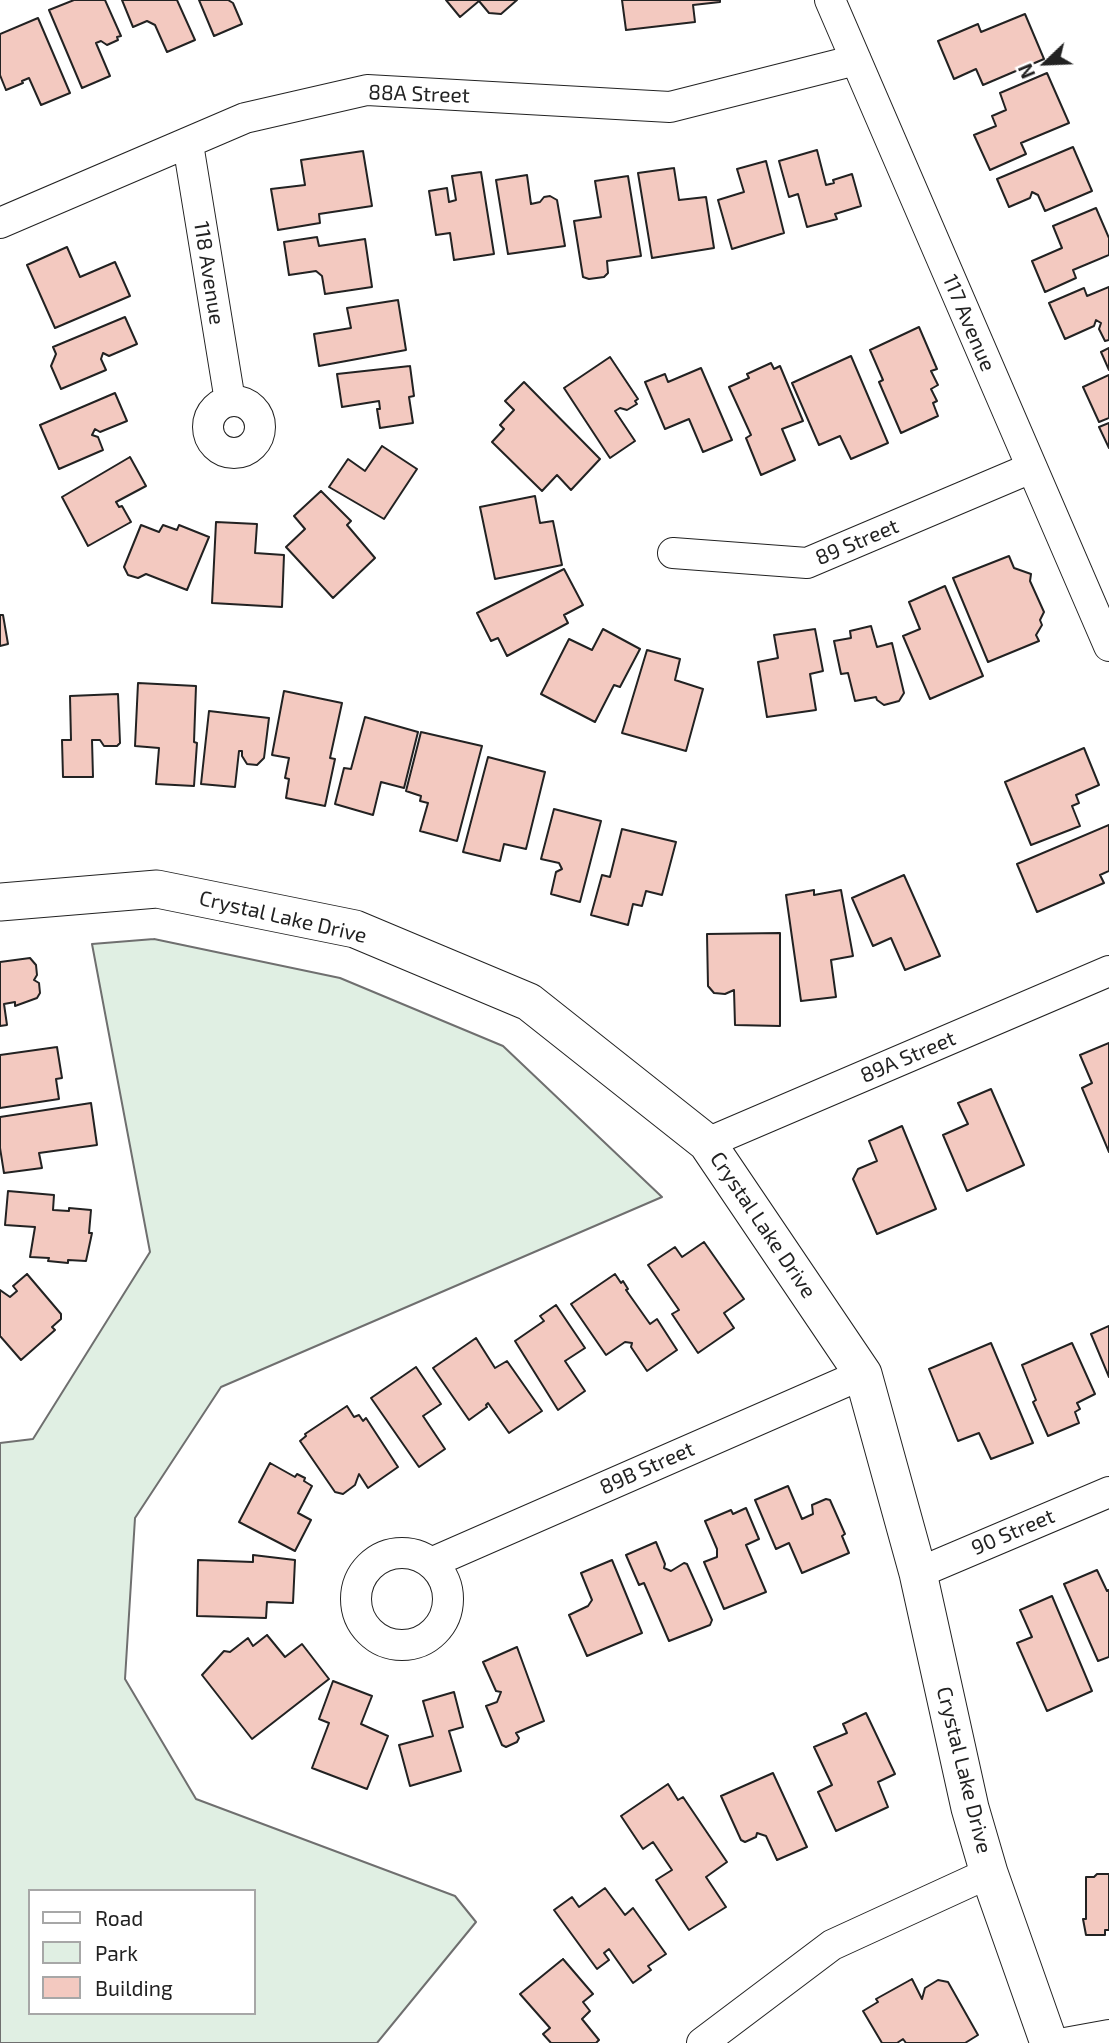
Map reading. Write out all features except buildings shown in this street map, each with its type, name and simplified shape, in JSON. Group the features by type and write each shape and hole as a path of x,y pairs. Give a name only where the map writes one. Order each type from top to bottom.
{"street":[{"name":"117 Avenue","path":"830,0 1109,646"},
{"name":"88A Street","path":"0,223 245,118 366,90 670,107 856,60"},
{"name":"118 Avenue","path":"188,144 230,401"},
{"name":"89 Street","path":"673,553 807,563 1031,468"},
{"name":"Crystal Lake Drive","path":"0,902 157,889 355,929 529,1002 707,1143 863,1374 918,1573 970,1808 989,1873 1049,2043"},
{"name":"89A Street","path":"707,1143 1109,971"},
{"name":"89B Street","path":"431,1563 863,1374"},
{"name":"90 Street","path":"918,1573 1109,1492"},
{"path":"702,2043 832,1945 989,1873"},
{"path":"1065,2043 1109,2035"}],"green space":[{"path":"154,939 340,978 503,1046 662,1197 221,1387 135,1518 125,1679 196,1799 455,1896 476,1922 377,2043 0,2043 0,1443 33,1439 150,1252 92,944"}]}
